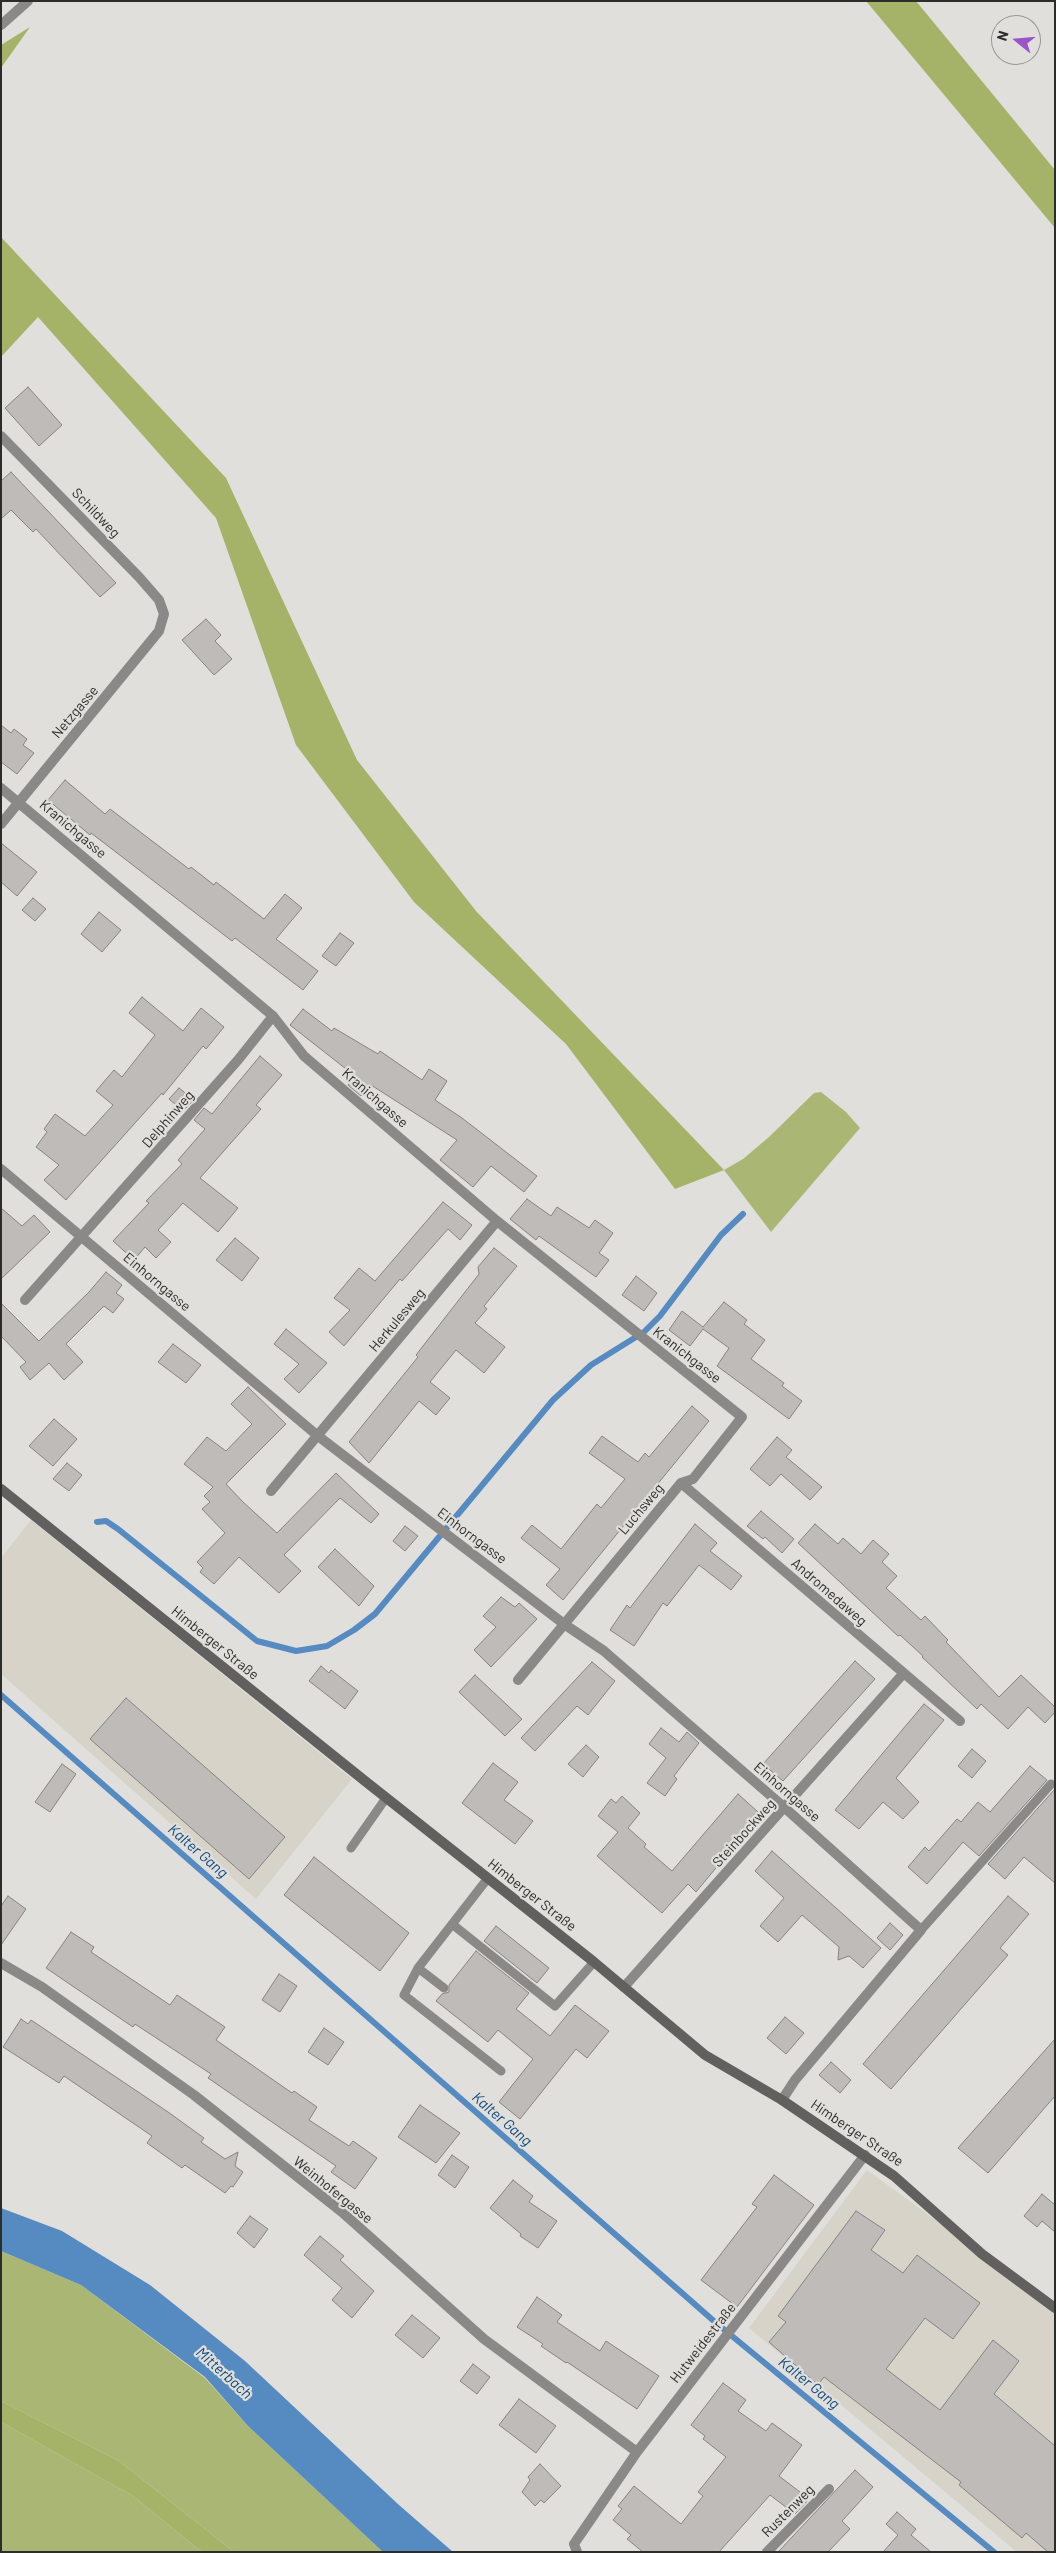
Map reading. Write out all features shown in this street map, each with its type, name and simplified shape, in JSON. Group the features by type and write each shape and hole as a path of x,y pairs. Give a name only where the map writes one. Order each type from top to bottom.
{"main road":[{"name":"Himberger Straße","path":"1,1489 594,1962 705,2055 782,2100 910,2187 982,2254 1055,2308"}],"street":[{"path":"1,25 28,1"},
{"name":"Schildweg","path":"1,436 139,577 159,600 164,614"},
{"name":"Netzgasse","path":"1,824 160,632 164,614"},
{"name":"Kranichgasse","path":"1,788 273,1016 304,1056 497,1222 742,1417"},
{"name":"Delphinweg","path":"25,1300 238,1060 273,1016"},
{"name":"Einhorngasse","path":"1,1169 318,1436 564,1624 604,1651 785,1808 921,1930"},
{"name":"Herkulesweg","path":"271,1491 497,1222"},
{"name":"Luchsweg","path":"518,1680 681,1483 693,1479 742,1417"},
{"name":"Andromedaweg","path":"681,1483 960,1721"},
{"name":"Steinbockweg","path":"624,1988 903,1674"},
{"path":"782,2100 795,2080 921,1930"},
{"name":"Weinhofergasse","path":"1,1964 42,1987 194,2095 342,2212 484,2339 637,2452"},
{"name":"Hutweidestraße","path":"577,2552 574,2544 637,2452 865,2155"},
{"name":"Rustenweg","path":"767,2552 829,2489"}],"lane":[{"path":"921,1930 1051,1784"},
{"path":"351,1848 386,1798"},
{"path":"488,1878 418,1968 404,1995 501,2071"},
{"path":"452,1924 555,2006 594,1962"},
{"path":"418,1968 444,1988"}],"shaded area":[{"path":"31,1520 352,1779 256,1899 1,1674 1,1558"},
{"path":"867,2170 1055,2307 1055,2552 1017,2552 749,2328"}],"green space":[{"path":"866,1 916,1 1055,170 1055,228"},
{"path":"30,27 1,68 1,45"},
{"path":"1,237 226,478 357,760 476,911 724,1170 675,1189 566,1044 414,902 296,745 216,518 38,317 1,357"},
{"path":"821,1092 846,1112 860,1128 771,1232 724,1170 743,1159 769,1137 814,1093"},
{"path":"1,2251 81,2285 205,2378 248,2426 383,2552 234,2552 119,2461 1,2401"},
{"path":"1,2401 119,2461 234,2552 202,2552 133,2496 1,2422"},
{"path":"1,2422 133,2496 202,2552 1,2552"}],"water":[{"name":"Mitterbach","path":"1,2208 62,2231 150,2285 245,2361 399,2505 453,2552 383,2552 248,2426 205,2377 81,2285 1,2251"}],"building":[{"path":"28,387 62,425 39,446 5,408"},
{"path":"11,472 116,583 100,597 36,529 33,532 11,510 1,519 1,481"},
{"path":"206,619 221,635 215,641 232,659 214,675 182,640"},
{"path":"1,725 11,733 14,729 27,739 23,745 34,753 17,774 1,762"},
{"path":"65,780 105,814 110,809 189,869 191,867 214,885 216,882 264,919 285,894 302,908 276,939 318,971 303,990 235,938 232,941 91,833 90,835 48,800"},
{"path":"1,843 37,872 17,896 1,882"},
{"path":"33,898 46,909 35,921 22,910"},
{"path":"99,912 121,930 102,952 81,934"},
{"path":"340,933 354,943 336,966 322,956"},
{"path":"142,997 183,1031 201,1008 224,1027 206,1049 203,1046 163,1095 162,1093 66,1200 44,1180 59,1165 36,1147 47,1132 44,1129 55,1114 85,1136 113,1105 96,1091 114,1070 122,1077 155,1035 129,1013"},
{"path":"303,1009 332,1031 334,1028 378,1054 380,1051 422,1080 429,1069 447,1081 435,1100 462,1118 537,1176 524,1192 491,1166 473,1187 440,1160 457,1140 371,1085 361,1096 348,1085 355,1076 290,1025"},
{"path":"260,1056 282,1075 256,1105 261,1109 200,1178 238,1208 218,1232 183,1203 158,1230 171,1242 156,1258 145,1247 134,1260 113,1241 149,1203 146,1201 182,1164 178,1160 205,1129 194,1120 204,1108 212,1114"},
{"path":"179,1088 194,1100 183,1111 169,1099"},
{"path":"527,1199 551,1216 557,1207 589,1228 595,1220 613,1233 599,1253 609,1260 596,1277 539,1236 536,1240 510,1219"},
{"path":"443,1202 472,1225 460,1240 448,1229 402,1281 400,1279 344,1346 329,1332 350,1310 334,1298 359,1268 375,1281"},
{"path":"1,1208 22,1226 34,1215 50,1232 1,1279"},
{"path":"235,1238 259,1258 242,1281 216,1260"},
{"path":"494,1248 517,1266 484,1306 487,1309 475,1323 505,1347 484,1373 456,1350 430,1382 450,1398 436,1415 419,1401 369,1463 349,1442 418,1357 416,1355 479,1274 478,1267"},
{"path":"106,1272 122,1285 116,1293 124,1299 113,1313 104,1306 66,1344 83,1362 64,1380 49,1363 30,1380 20,1367 26,1362 1,1336 1,1303 39,1341 89,1292"},
{"path":"636,1276 657,1293 644,1311 622,1295"},
{"path":"724,1302 747,1320 744,1324 765,1340 751,1359 784,1383 782,1386 802,1401 789,1419 717,1366 729,1348 703,1329 690,1346 669,1330 682,1311 703,1327"},
{"path":"286,1329 327,1363 299,1393 284,1379 299,1364 274,1344"},
{"path":"173,1344 201,1365 186,1383 158,1362"},
{"path":"248,1387 286,1424 226,1484 243,1502 277,1533 336,1473 379,1514 371,1523 340,1498 284,1555 301,1571 279,1593 239,1557 214,1584 200,1572 203,1568 197,1562 225,1533 202,1509 210,1502 204,1496 213,1487 184,1464 207,1437 226,1451 252,1424 231,1404"},
{"path":"692,1406 709,1421 563,1600 546,1585 560,1569 521,1538 532,1525 561,1549 597,1504 601,1508 625,1479 589,1453 602,1436 638,1462 645,1453 649,1457"},
{"path":"54,1419 77,1439 53,1466 29,1446"},
{"path":"777,1437 792,1450 786,1457 822,1487 810,1500 781,1474 770,1486 750,1469"},
{"path":"67,1463 82,1475 69,1491 53,1479"},
{"path":"761,1511 794,1539 782,1553 765,1537 763,1539 747,1526"},
{"path":"695,1524 717,1543 710,1551 742,1576 731,1590 699,1565 667,1606 663,1603 634,1646 610,1630 627,1605 630,1608"},
{"path":"815,1524 838,1544 843,1538 861,1554 873,1540 889,1554 882,1562 897,1576 886,1588 921,1620 925,1616 948,1640 946,1642 999,1697 1021,1675 1055,1707 1055,1712 1045,1723 1028,1707 1008,1729 981,1704 977,1709 923,1656 900,1635 898,1636 798,1543"},
{"path":"405,1526 418,1536 405,1551 393,1541"},
{"path":"335,1549 374,1586 359,1606 318,1567"},
{"path":"501,1597 515,1607 519,1603 537,1619 491,1667 474,1650 496,1627 483,1616"},
{"path":"855,1661 875,1679 783,1781 763,1764"},
{"path":"592,1662 615,1681 588,1715 577,1706 535,1751 521,1738"},
{"path":"321,1666 329,1673 331,1670 358,1691 345,1709 309,1681"},
{"path":"475,1675 522,1719 505,1736 459,1692"},
{"path":"126,1698 285,1837 249,1879 90,1739"},
{"path":"924,1704 944,1720 896,1778 919,1802 903,1819 883,1802 859,1829 835,1810"},
{"path":"661,1728 679,1742 687,1732 699,1743 674,1776 677,1779 665,1796 647,1783 666,1758 649,1744"},
{"path":"586,1745 599,1757 583,1777 568,1764"},
{"path":"972,1749 986,1761 972,1778 958,1766"},
{"path":"493,1763 518,1782 504,1800 533,1821 515,1844 462,1803"},
{"path":"62,1764 76,1774 50,1812 35,1802"},
{"path":"1030,1766 1047,1780 979,1856 963,1842 927,1884 908,1867 925,1847 929,1851 957,1819 961,1822 978,1802 990,1812"},
{"path":"1055,1789 1055,1883 1024,1857 1005,1879 988,1864"},
{"path":"738,1794 758,1812 717,1860 720,1863 696,1892 688,1884 662,1913 597,1856 618,1832 598,1816 611,1799 616,1803 622,1796 640,1813 628,1828 646,1844 644,1847 672,1871"},
{"path":"772,1851 881,1948 863,1968 849,1956 838,1960 839,1947 802,1915 778,1942 760,1926 784,1898 755,1871"},
{"path":"314,1857 409,1933 380,1971 284,1895"},
{"path":"8,1896 26,1909 1,1945 1,1906"},
{"path":"1008,1896 1029,1914 1000,1948 1008,1955 891,2089 863,2064"},
{"path":"890,1923 903,1935 890,1950 877,1938"},
{"path":"496,1926 549,1968 537,1983 484,1941"},
{"path":"71,1932 94,1947 91,1952 170,2005 177,1995 225,2027 216,2040 292,2093 294,2091 317,2107 309,2120 349,2146 353,2141 377,2158 355,2189 331,2172 336,2166 208,2078 211,2074 135,2024 133,2027 46,1968"},
{"path":"476,1951 529,1993 516,2009 550,2036 575,2005 609,2031 587,2058 576,2049 520,2119 499,2102 533,2059 498,2030 488,2042 436,2001 442,1994 449,1992 449,1985"},
{"path":"279,1974 297,1986 280,2012 262,2000"},
{"path":"785,2017 804,2033 786,2054 767,2038"},
{"path":"21,2019 28,2024 31,2020 168,2112 204,2138 201,2142 225,2159 238,2152 235,2166 243,2172 233,2187 231,2186 225,2193 185,2165 182,2168 147,2143 152,2136 64,2076 59,2083 3,2047"},
{"path":"324,2028 344,2042 328,2065 308,2052"},
{"path":"1055,2039 1055,2096 988,2173 958,2148"},
{"path":"831,2062 851,2080 840,2093 819,2075"},
{"path":"420,2105 460,2133 436,2163 398,2137"},
{"path":"452,2155 469,2167 455,2188 438,2175"},
{"path":"774,2175 814,2205 737,2307 701,2280 757,2207 752,2204"},
{"path":"513,2180 533,2196 529,2202 557,2221 538,2248 520,2236 521,2234 490,2208"},
{"path":"1042,2194 1055,2205 1055,2232 1042,2221 1037,2227 1024,2216"},
{"path":"856,2211 885,2230 871,2250 903,2273 917,2255 980,2303 953,2339 925,2318 886,2369 940,2410 993,2340 1019,2361 994,2394 1055,2446 1055,2552 1048,2552 1026,2533 1022,2538 959,2485 961,2482 824,2377 818,2385 769,2342 786,2322 778,2316"},
{"path":"250,2216 268,2229 254,2248 237,2233"},
{"path":"320,2236 344,2256 340,2260 374,2291 352,2318 332,2300 342,2288 304,2255"},
{"path":"537,2297 562,2315 557,2322 600,2351 606,2341 659,2376 637,2409 541,2346 543,2344 517,2327"},
{"path":"412,2315 440,2338 423,2358 395,2335"},
{"path":"473,2364 490,2377 477,2394 460,2381"},
{"path":"723,2383 746,2400 738,2411 766,2431 772,2423 802,2445 779,2476 809,2499 795,2514 770,2495 719,2552 643,2552 627,2539 631,2535 613,2520 622,2509 618,2506 634,2486 681,2524 703,2496 698,2492 726,2457 703,2439 705,2436 691,2425"},
{"path":"519,2399 556,2426 536,2453 499,2425"},
{"path":"540,2464 561,2486 544,2503 541,2500 535,2506 522,2492 530,2480 528,2477"},
{"path":"855,2470 873,2487 842,2521 850,2529 828,2552 778,2552"},
{"path":"897,2512 916,2529 911,2535 931,2552 883,2552 898,2535 886,2524"}],"waterway":[{"path":"97,1522 106,1521 118,1529 257,1641 296,1651 327,1646 354,1630 375,1614 553,1400 591,1365 644,1332 660,1316 721,1235 743,1214"},
{"name":"Kalter Gang","path":"1,1695 715,2322 994,2552"}]}
